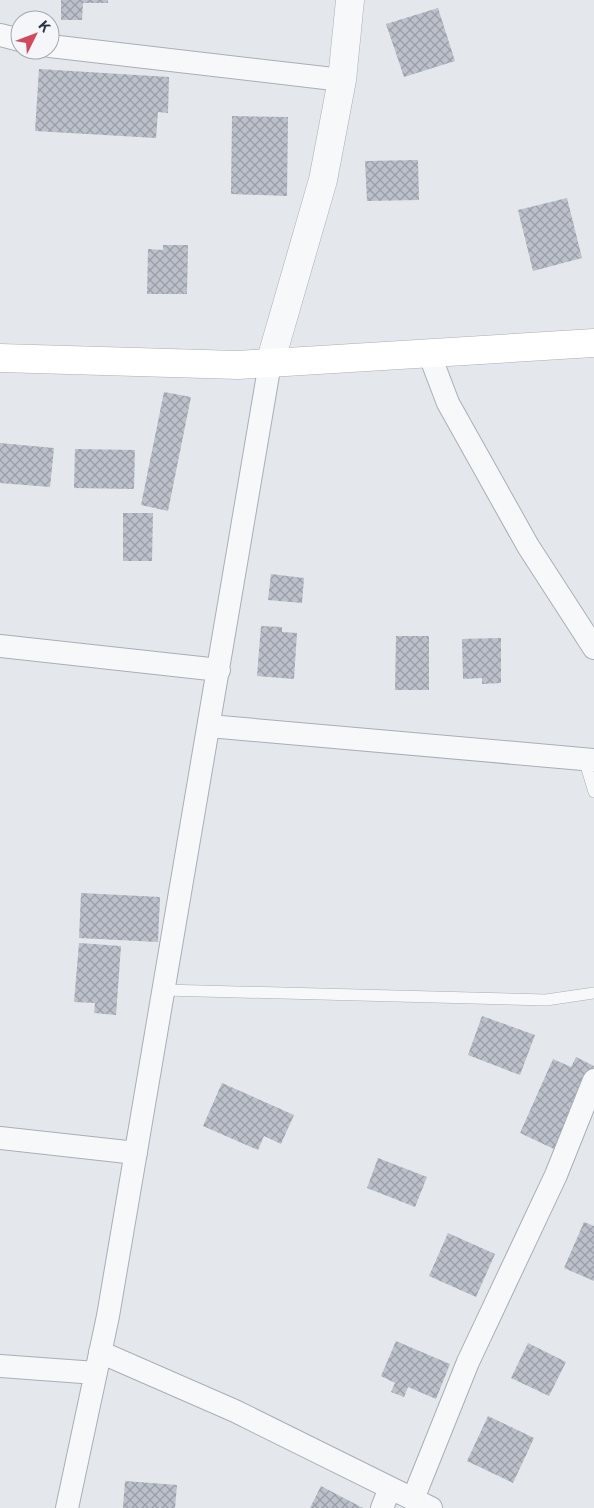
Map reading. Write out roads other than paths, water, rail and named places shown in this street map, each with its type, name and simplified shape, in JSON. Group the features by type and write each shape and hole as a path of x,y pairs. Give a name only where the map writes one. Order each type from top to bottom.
{"main road":[{"path":"0,358 238,365 594,343"}],"street":[{"path":"67,1508 98,1363 136,1153 270,363 323,180 342,80 350,0"},
{"path":"60,47 342,80"},
{"path":"429,353 448,403 528,546 594,648"},
{"path":"0,646 219,670"},
{"path":"209,726 589,760"},
{"path":"0,1366 98,1363 235,1412 386,1498 422,1504 468,1362 556,1175 594,1080"},
{"path":"0,1138 136,1153"}],"lane":[{"path":"589,760 594,792"},
{"path":"164,990 546,1000 594,993"}]}
